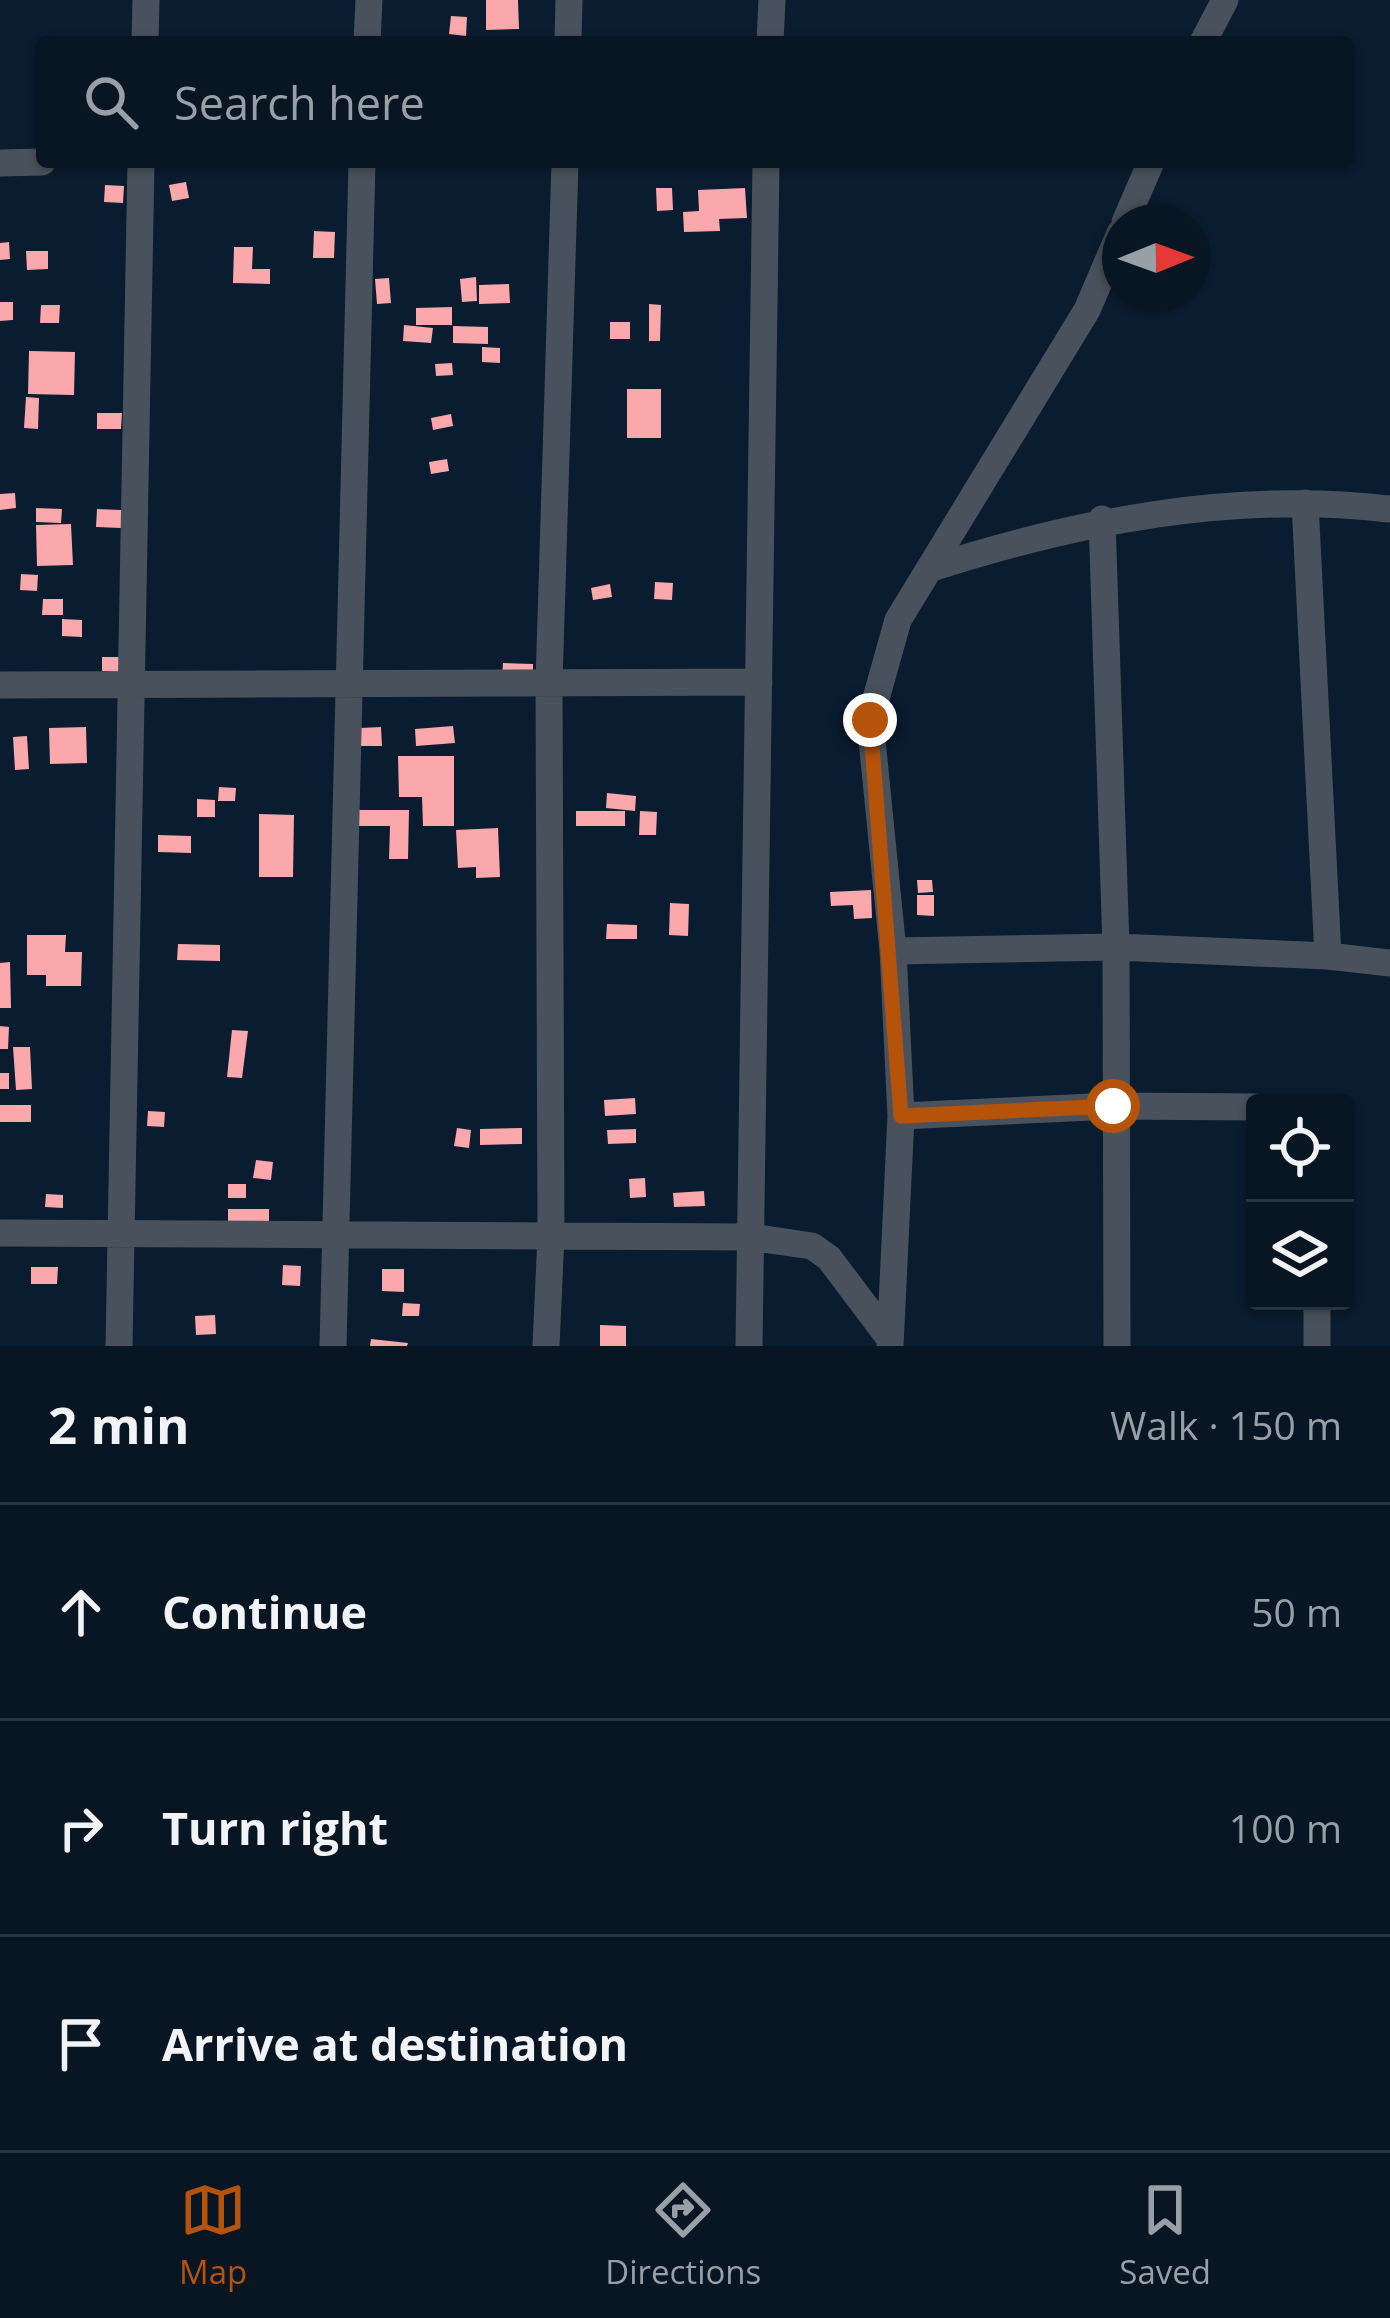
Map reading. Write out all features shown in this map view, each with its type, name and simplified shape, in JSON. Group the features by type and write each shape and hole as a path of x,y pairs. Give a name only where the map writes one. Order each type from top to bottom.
{"street":[{"path":"145,36 146,0"},
{"path":"367,36 369,0"},
{"path":"568,36 569,0"},
{"path":"770,36 772,0"},
{"path":"1206,36 1225,0"},
{"path":"0,163 36,162"},
{"path":"119,1346 141,168"},
{"path":"333,1346 362,168"},
{"path":"546,1346 549,683 565,168"},
{"path":"749,1346 766,168"},
{"path":"1133,204 1148,168"},
{"path":"890,1343 901,1116 892,951 870,720 898,620 1087,310 1102,275"},
{"path":"929,568 1102,519 1305,503 1390,509"},
{"path":"1305,503 1328,956"},
{"path":"1102,519 1116,947 1117,1346"},
{"path":"0,685 759,682"},
{"path":"892,951 1116,947 1390,963"},
{"path":"901,1116 1113,1106 1246,1107"},
{"path":"0,1234 750,1237 812,1246 829,1258 890,1343"},
{"path":"1317,1310 1317,1346"}],"building":[{"path":"486,0 518,0 519,29 486,30"},
{"path":"451,16 467,17 466,36 449,34"},
{"path":"186,182 189,198 172,201 169,185"},
{"path":"105,185 124,186 123,203 104,202"},
{"path":"656,188 672,188 673,210 657,211"},
{"path":"745,188 747,218 719,219 720,231 684,232 683,212 699,211 698,190"},
{"path":"314,231 335,232 334,258 313,258"},
{"path":"9,242 10,259 0,260 0,243"},
{"path":"234,247 253,247 252,269 270,269 270,284 233,283"},
{"path":"26,251 48,251 48,269 27,270"},
{"path":"476,277 477,301 462,302 460,279"},
{"path":"389,278 391,303 377,304 375,279"},
{"path":"509,284 510,303 479,304 479,285"},
{"path":"0,302 13,302 13,320 0,321"},
{"path":"649,304 661,305 660,341 649,341"},
{"path":"41,305 60,305 59,323 40,323"},
{"path":"452,307 452,325 416,325 416,308"},
{"path":"610,322 630,322 630,339 610,339"},
{"path":"404,325 433,328 431,343 403,341"},
{"path":"453,326 488,327 488,344 453,343"},
{"path":"482,347 500,348 500,363 482,362"},
{"path":"29,351 75,352 74,395 28,394"},
{"path":"452,363 453,375 436,376 435,364"},
{"path":"627,389 661,389 661,438 627,438"},
{"path":"26,397 39,398 38,429 24,428"},
{"path":"97,413 122,413 121,429 97,429"},
{"path":"451,414 453,426 433,430 431,418"},
{"path":"447,459 449,471 431,474 429,462"},
{"path":"15,493 16,508 0,510 0,494"},
{"path":"36,508 62,509 61,523 36,522"},
{"path":"97,509 121,510 121,528 96,527"},
{"path":"71,524 73,565 37,566 36,525"},
{"path":"21,574 38,575 37,591 20,590"},
{"path":"655,582 673,583 672,600 654,599"},
{"path":"610,584 612,597 593,600 591,588"},
{"path":"43,599 63,599 63,615 42,615"},
{"path":"62,619 82,620 82,637 62,636"},
{"path":"102,657 120,657 119,672 102,671"},
{"path":"503,663 533,664 533,679 502,679"},
{"path":"453,726 455,743 416,746 415,729"},
{"path":"86,727 87,763 50,764 49,728"},
{"path":"381,727 382,746 360,746 360,728"},
{"path":"27,736 29,769 15,770 13,737"},
{"path":"398,756 454,756 454,826 423,826 422,797 399,797"},
{"path":"219,787 236,788 235,801 218,801"},
{"path":"607,793 636,796 635,811 606,808"},
{"path":"197,799 215,800 215,817 197,817"},
{"path":"357,810 409,810 408,859 389,859 390,826 357,826"},
{"path":"576,811 625,811 625,826 576,826"},
{"path":"640,811 657,812 656,835 639,835"},
{"path":"259,814 294,815 293,877 259,877"},
{"path":"498,828 500,877 476,878 476,867 458,868 456,830"},
{"path":"158,835 191,836 191,853 158,852"},
{"path":"917,880 932,880 933,892 918,893"},
{"path":"871,890 872,918 854,919 853,905 831,906 830,892"},
{"path":"917,895 934,895 934,916 917,915"},
{"path":"670,903 689,904 688,936 669,935"},
{"path":"607,924 637,925 637,939 606,939"},
{"path":"27,935 66,935 65,952 82,952 81,986 46,986 46,975 27,975"},
{"path":"178,944 220,945 220,961 177,960"},
{"path":"10,962 11,1008 0,1008 0,963"},
{"path":"0,1026 9,1027 8,1049 0,1049"},
{"path":"232,1030 248,1031 242,1078 227,1077"},
{"path":"13,1047 30,1047 32,1089 16,1090"},
{"path":"0,1073 9,1073 9,1089 0,1089"},
{"path":"635,1098 636,1114 605,1116 604,1100"},
{"path":"0,1105 31,1105 31,1122 0,1122"},
{"path":"148,1111 165,1112 164,1127 147,1126"},
{"path":"457,1128 471,1130 469,1148 454,1146"},
{"path":"522,1128 522,1144 480,1145 480,1129"},
{"path":"636,1129 636,1143 608,1144 607,1130"},
{"path":"256,1160 273,1162 271,1180 253,1178"},
{"path":"645,1178 646,1197 630,1198 629,1179"},
{"path":"228,1184 246,1184 246,1198 228,1198"},
{"path":"704,1191 705,1206 674,1207 673,1193"},
{"path":"46,1194 63,1195 63,1208 45,1207"},
{"path":"228,1209 269,1209 269,1228 228,1228"},
{"path":"283,1265 301,1266 300,1286 282,1285"},
{"path":"31,1267 58,1267 57,1284 31,1284"},
{"path":"382,1269 404,1269 404,1292 382,1291"},
{"path":"403,1303 420,1304 419,1316 402,1316"},
{"path":"215,1315 216,1334 196,1335 195,1316"},
{"path":"600,1325 626,1326 626,1346 600,1346"},
{"path":"371,1339 408,1343 370,1346"}],"route":[{"path":"870,720 892,951 901,1116 1113,1106"}]}
